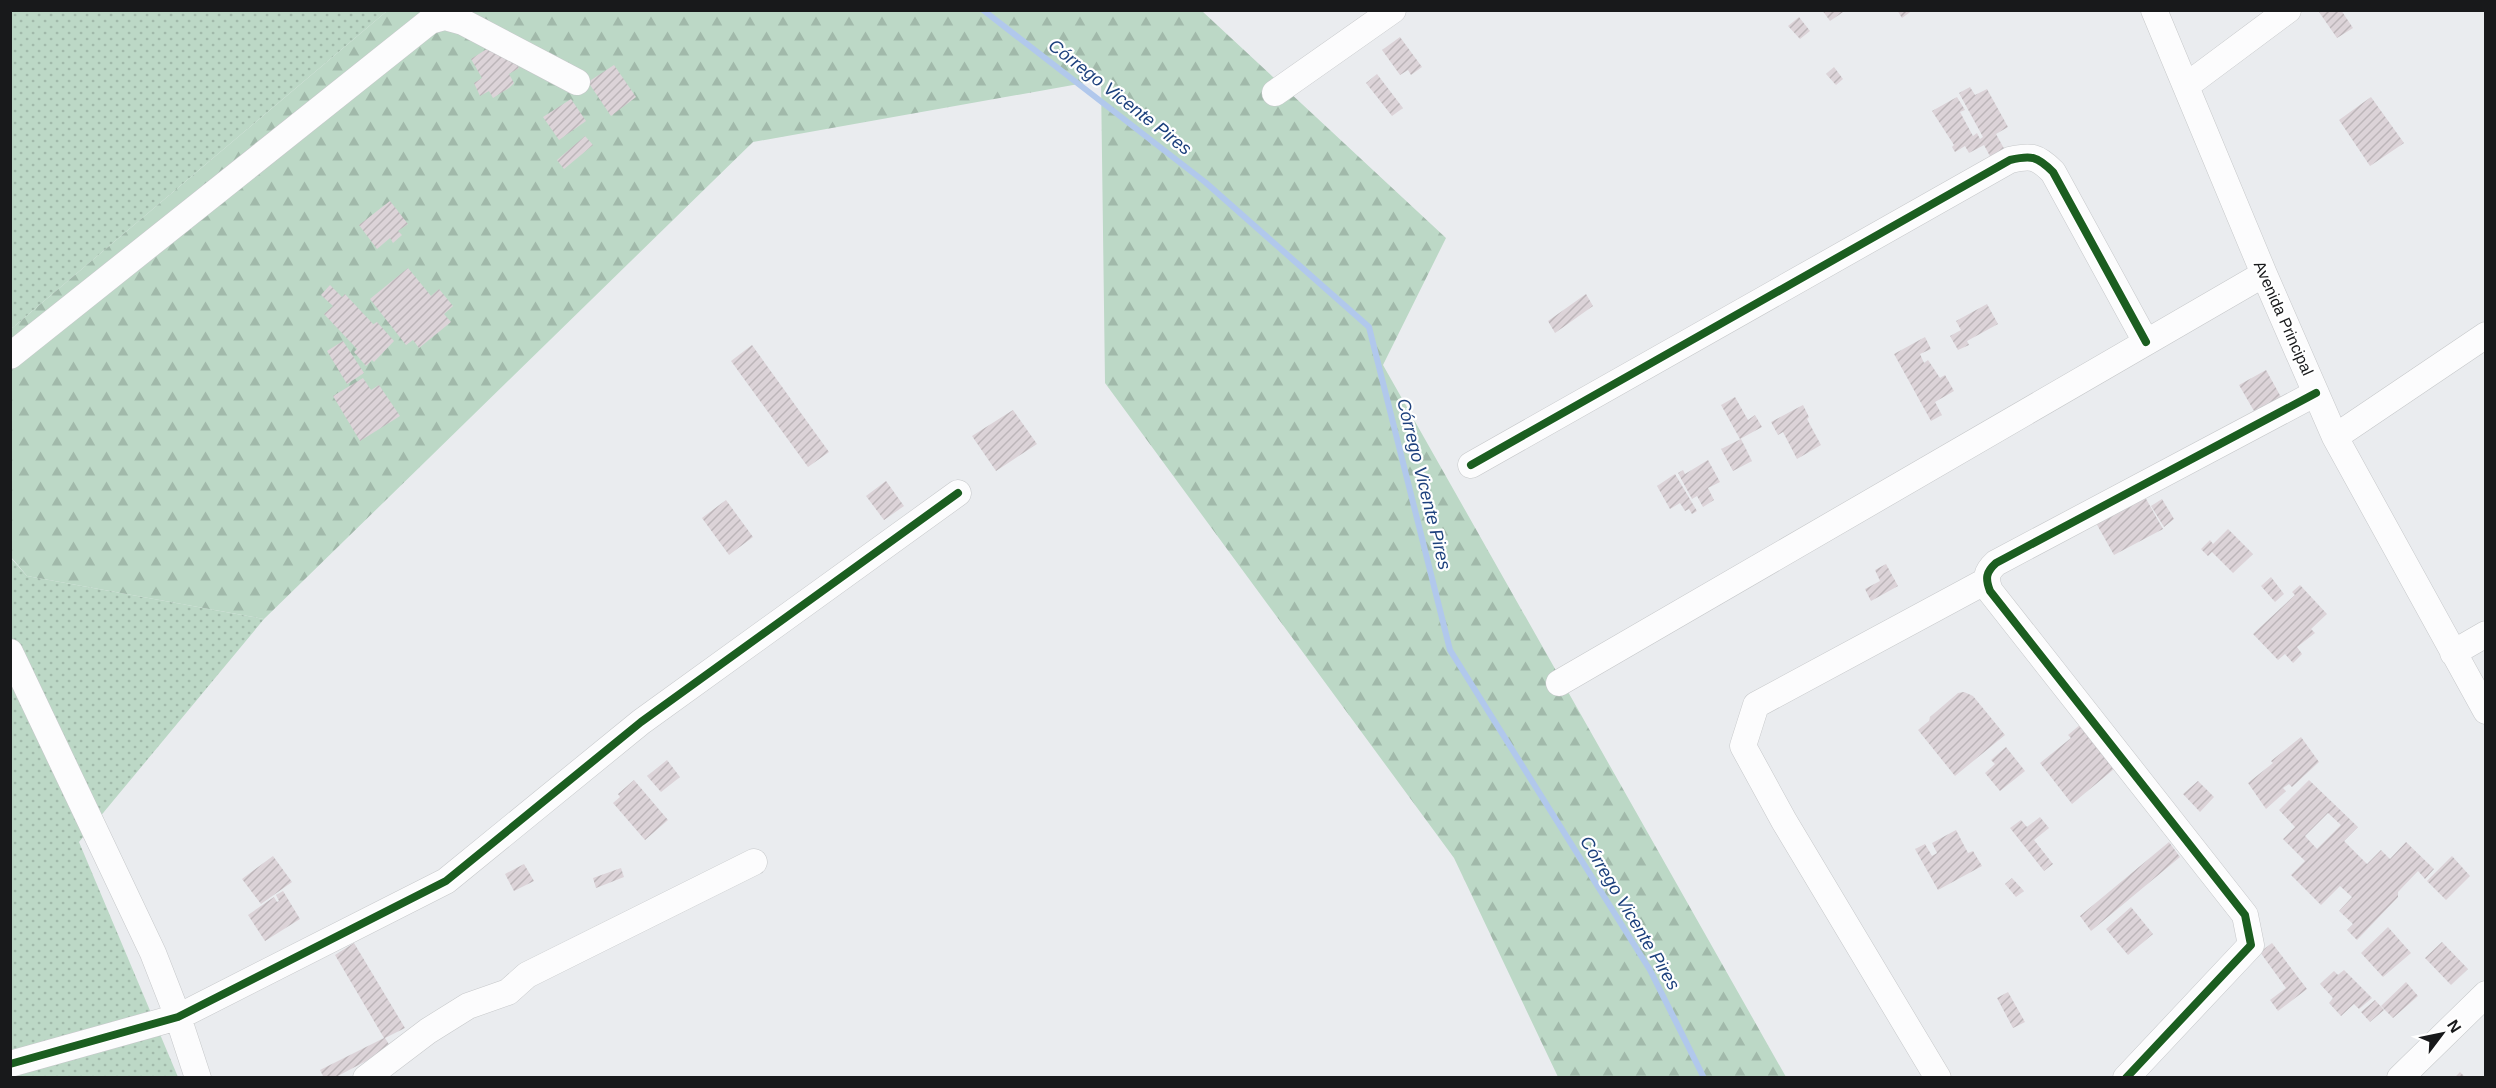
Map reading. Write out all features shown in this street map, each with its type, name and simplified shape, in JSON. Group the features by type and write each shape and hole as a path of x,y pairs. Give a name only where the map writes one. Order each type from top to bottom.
{"street":[{"path":"1275,93 1393,10"},
{"name":"Avenida Principal","path":"2154,10 2335,437 2486,711"},
{"path":"2186,87 2288,10"},
{"path":"10,356 430,21 445,17 463,22 577,82"},
{"path":"1471,465 2010,160 2026,156 2041,160 2053,172 2146,342"},
{"path":"1559,683 2264,274"},
{"path":"2335,437 2486,335"},
{"path":"2126,1077 2251,945 2245,915 1990,591 1986,581 1988,571 1996,564 2316,393"},
{"path":"10,1064 178,1017 446,881 641,722 958,493"},
{"path":"1938,1077 1784,821 1743,746 1755,705 1986,581"},
{"path":"2453,653 2486,634"},
{"path":"10,651 153,953 198,1077"},
{"path":"366,1077 428,1031 468,1006 508,992 527,975 754,862"},
{"path":"2400,1077 2486,994"}],"green space":[{"path":"11,11 387,11 11,329"},
{"path":"387,11 1202,11 1446,238 1383,365 1786,1077 1558,1077 1454,858 1105,383 1101,80 753,142 264,619 27,576 11,557 11,329"},
{"path":"10,557 27,576 264,619 79,842 178,1077 11,1077"}],"building":[{"path":"1822,10 1846,10 1830,21"},
{"path":"1897,10 1913,10 1902,18"},
{"path":"2321,10 2341,10 2353,28 2337,38 2319,12"},
{"path":"1799,17 1810,31 1800,39 1788,26"},
{"path":"1400,37 1422,67 1411,75 1408,70 1400,75 1382,50"},
{"path":"493,45 508,51 519,68 509,74 514,83 493,98 489,91 480,96 474,83 482,78 471,59"},
{"path":"614,65 636,97 611,116 588,82"},
{"path":"1834,67 1843,79 1836,85 1826,74"},
{"path":"1377,74 1403,108 1392,116 1366,83"},
{"path":"1970,87 1975,95 1987,89 2008,127 1996,134 2006,152 1992,160 1984,145 1969,153 1965,146 1955,152 1952,147 1954,145 1932,111 1957,97 1965,110 1960,112 1973,136 1977,133 1980,139 1983,137 1959,93"},
{"path":"2371,97 2404,143 2370,166 2339,120"},
{"path":"571,99 586,121 559,140 543,117"},
{"path":"585,136 593,145 564,169 557,160"},
{"path":"390,201 408,224 398,231 402,235 393,243 390,238 377,249 359,225"},
{"path":"408,268 431,296 439,289 453,306 444,314 451,322 419,348 413,340 406,345 370,299"},
{"path":"330,285 342,297 345,294 372,325 377,322 394,341 374,362 372,360 366,366 354,352 357,349 324,314 333,306 321,295"},
{"path":"1586,294 1593,306 1555,333 1548,321"},
{"path":"1987,304 1998,324 1967,341 1969,345 1958,350 1950,336 1961,330 1956,321"},
{"path":"1925,337 1931,349 1920,354 1924,363 1928,360 1940,378 1945,375 1954,391 1935,402 1942,415 1931,421 1894,354"},
{"path":"343,341 364,373 347,384 327,351"},
{"path":"752,345 829,452 808,467 731,361"},
{"path":"2266,370 2281,397 2254,411 2239,385"},
{"path":"363,378 371,390 379,385 400,416 360,441 333,396"},
{"path":"1735,397 1748,420 1755,415 1762,427 1740,439 1721,405"},
{"path":"1803,405 1809,417 1807,419 1821,445 1797,459 1783,432 1778,435 1771,422"},
{"path":"1013,410 1037,444 996,471 972,436"},
{"path":"1741,439 1752,461 1733,471 1721,449"},
{"path":"1708,460 1720,482 1708,488 1714,500 1703,507 1697,496 1692,499 1678,473 1683,470 1685,474"},
{"path":"1675,474 1697,511 1692,514 1689,509 1685,511 1680,503 1670,509 1657,486"},
{"path":"886,481 904,506 884,520 866,496"},
{"path":"2145,497 2163,529 2114,555 2096,523"},
{"path":"2162,499 2174,519 2164,527 2151,506"},
{"path":"726,500 753,537 729,555 702,518"},
{"path":"2228,529 2253,554 2233,573 2212,552 2208,556 2201,549 2210,540 2213,544"},
{"path":"1886,564 1898,586 1871,601 1865,589 1880,581 1875,570"},
{"path":"2271,577 2284,594 2275,602 2261,586"},
{"path":"2300,585 2327,614 2311,629 2315,633 2297,647 2302,654 2293,663 2285,654 2278,660 2253,634 2295,595 2292,592"},
{"path":"1964,692 1973,696 2005,735 1955,776 1918,730 1958,693"},
{"path":"2081,724 2114,769 2072,804 2040,763 2071,738 2068,735"},
{"path":"2301,737 2319,762 2292,787 2289,784 2283,788 2286,791 2266,809 2248,783"},
{"path":"2006,747 2025,771 2000,791 1985,773 1995,764 1991,760"},
{"path":"667,760 680,777 661,792 647,776"},
{"path":"634,780 668,820 645,840 613,803 620,797 618,794"},
{"path":"2309,780 2358,827 2344,841 2367,864 2381,850 2390,859 2406,842 2434,869 2425,879 2418,871 2398,892 2398,897 2357,940 2347,930 2353,924 2339,911 2352,897 2340,886 2321,905 2291,875 2305,861 2283,839 2295,827 2279,810","holes":["2328,813 2341,825 2317,849 2305,836"]},
{"path":"2198,781 2214,797 2200,812 2183,794"},
{"path":"2040,817 2049,828 2034,840 2053,864 2044,871 2010,828 2021,820 2027,827"},
{"path":"1956,830 1968,853 1973,851 1982,866 1938,890 1915,849 1925,844 1932,856 1937,853 1932,843"},
{"path":"2169,842 2180,857 2091,931 2080,916"},
{"path":"273,856 292,882 261,904 242,879"},
{"path":"2452,856 2470,876 2446,900 2427,881"},
{"path":"524,864 534,881 514,891 505,874"},
{"path":"621,868 624,877 596,888 593,878"},
{"path":"2012,878 2024,891 2016,897 2005,884"},
{"path":"283,891 300,919 265,941 248,915 274,897 277,902 279,901 276,895"},
{"path":"2131,907 2153,934 2128,955 2106,929"},
{"path":"2388,927 2411,953 2383,977 2361,953"},
{"path":"2442,942 2468,969 2451,985 2425,958"},
{"path":"354,943 405,1028 385,1038 390,1046 371,1066 368,1060 334,1078 324,1078 320,1070 384,1038 335,955"},
{"path":"2272,943 2307,989 2278,1011 2270,1000 2286,988 2260,952"},
{"path":"2344,970 2372,998 2359,1009 2354,1004 2341,1016 2329,1003 2333,998 2320,984 2334,971 2338,975"},
{"path":"2406,982 2418,996 2393,1018 2381,1006"},
{"path":"2008,992 2025,1022 2013,1028 1997,998"},
{"path":"2375,1000 2384,1010 2370,1022 2361,1012"},
{"path":"2460,1072 2466,1078 2454,1078"}],"waterway":[{"name":"Córrego Vicente Pires","path":"983,10 1205,182 1369,327 1450,650 1650,970 1704,1078"}],"cycle path":[{"path":"1471,465 2017,158 2033,158 2053,172 2146,342"},
{"path":"2126,1078 2251,945 2245,915 1990,591 1987,576 1996,563 2316,393"},
{"path":"10,1064 178,1017 446,881 641,722 958,493"}]}
